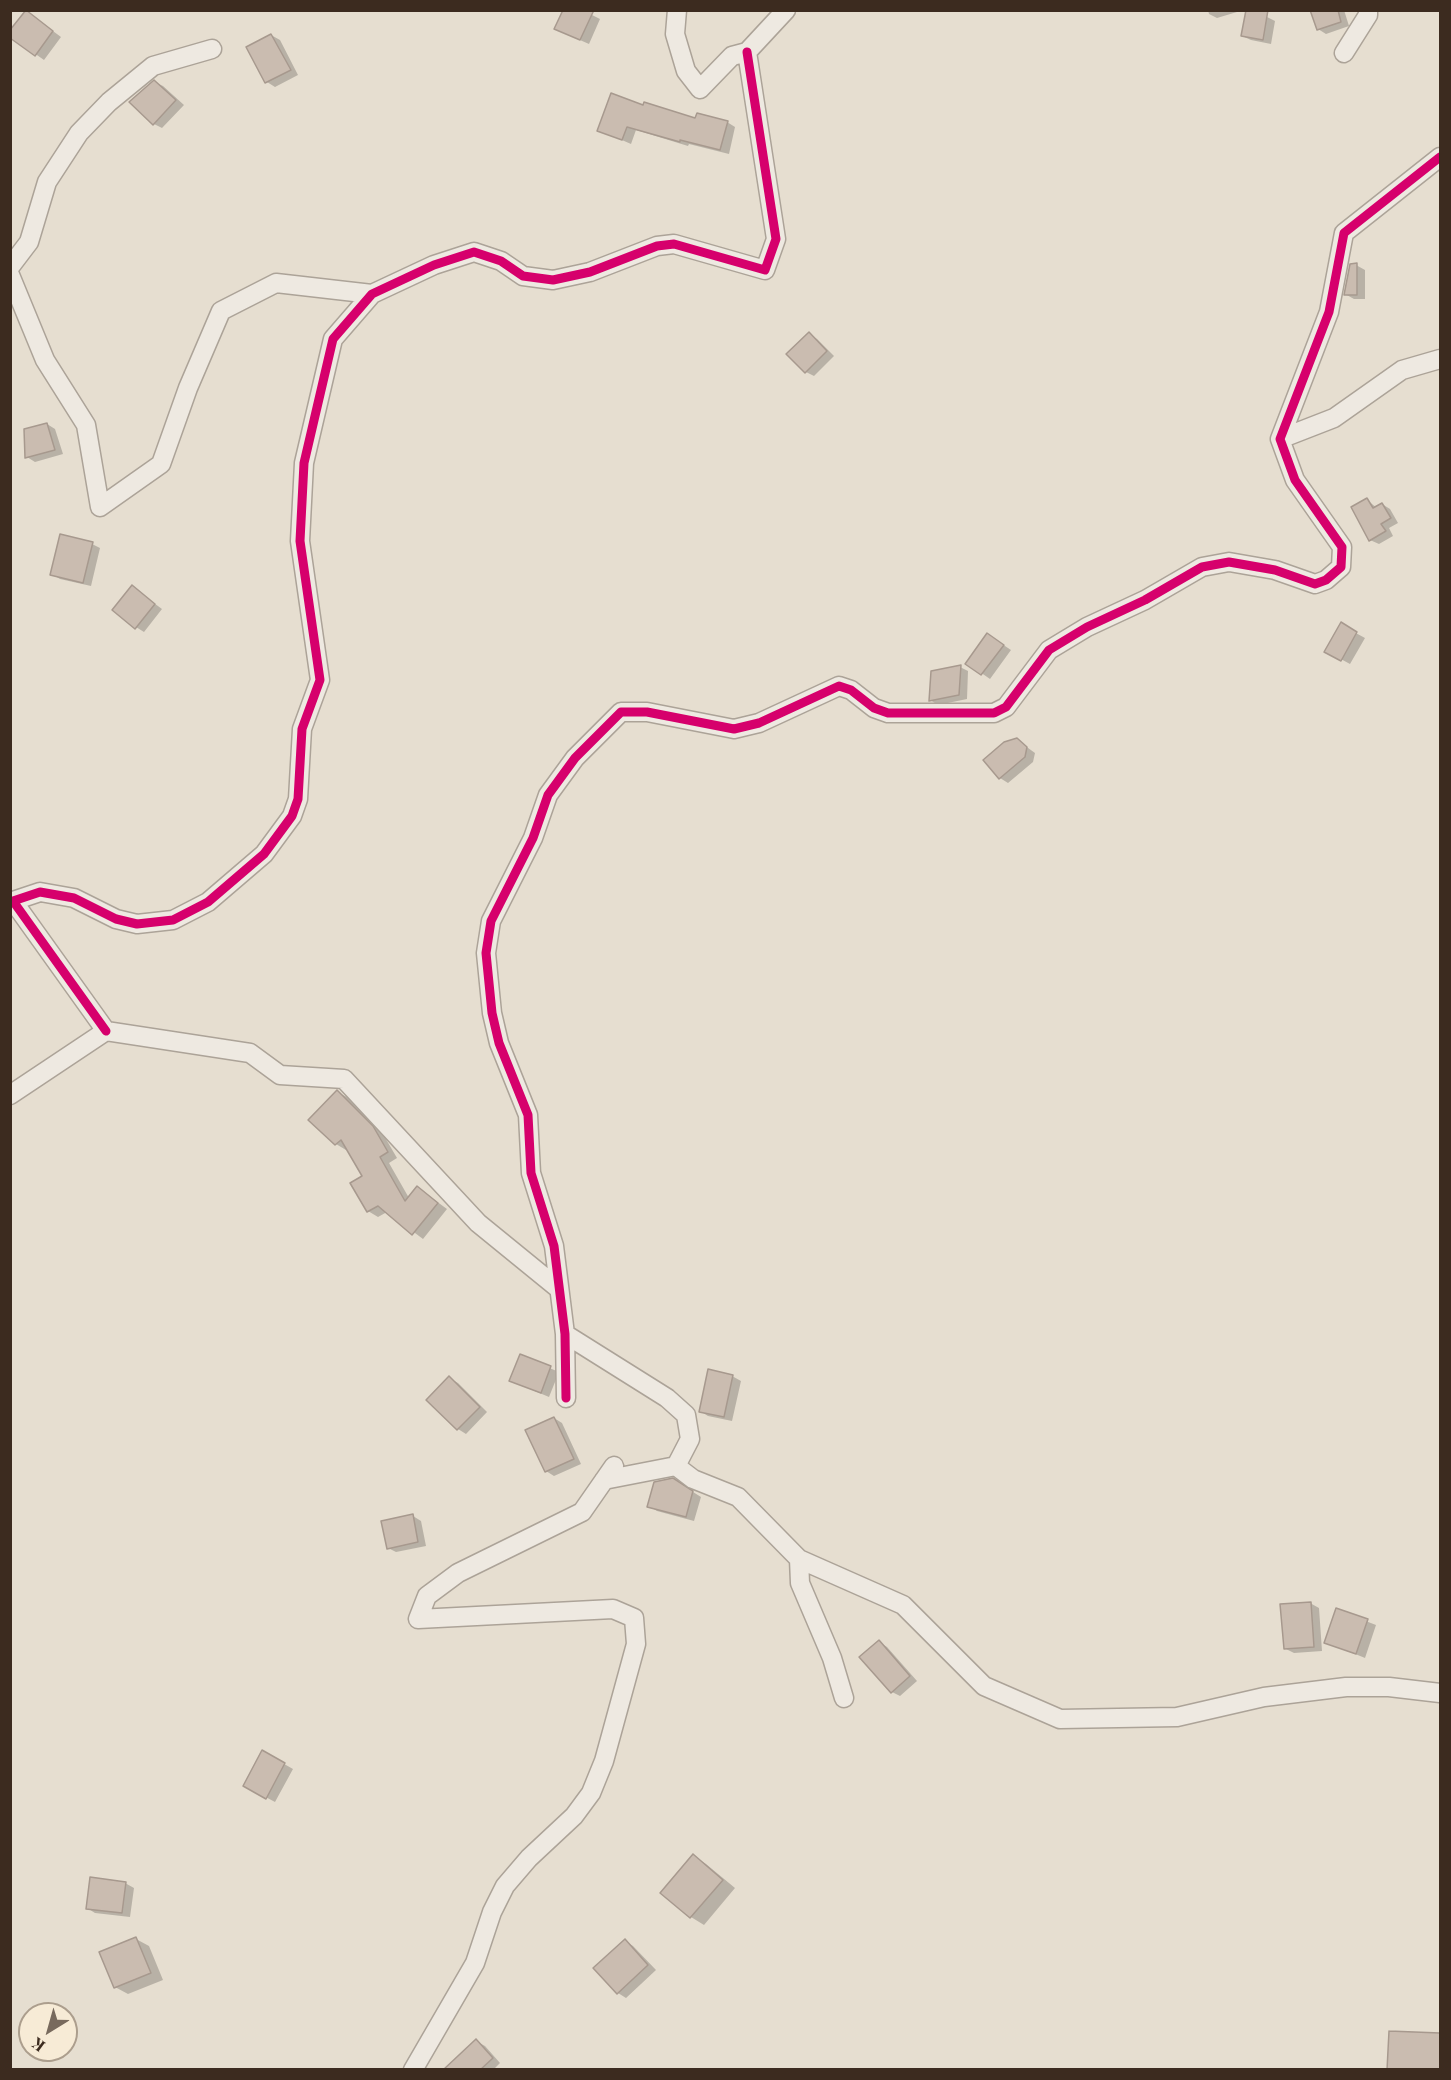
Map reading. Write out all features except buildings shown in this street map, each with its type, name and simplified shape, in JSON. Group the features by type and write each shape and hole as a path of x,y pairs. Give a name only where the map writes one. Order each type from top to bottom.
{"street":[{"path":"677,10 675,34 686,71 700,90 732,56 747,52 786,10"},
{"path":"1344,53 1368,15 1368,10"},
{"path":"10,267 29,242 46,182 79,134 109,102 153,66 212,49"},
{"path":"106,1031 13,901 40,892 74,898 116,919 137,924 172,920 208,902 264,854 292,816 298,799 302,729 320,680 300,541 304,463 333,339 372,294 434,266 474,252 501,261 523,276 554,280 590,272 657,246 674,244 765,270 776,239 747,52"},
{"path":"566,1398 565,1334 554,1246 531,1173 528,1115 499,1043 492,1013 486,953 491,921 533,838 548,795 575,758 621,712 647,712 734,729 759,723 838,686 851,690 874,708 888,712 994,713 1006,707 1049,650 1087,627 1145,600 1202,567 1229,562 1275,570 1315,584 1326,580 1341,567 1342,547 1296,480 1280,439 1329,312 1344,233 1440,157"},
{"path":"10,275 45,360 86,425 100,507 161,464 188,388 221,311 276,283 372,294"},
{"path":"1280,439 1334,418 1402,370 1440,359"},
{"path":"10,1095 106,1031 250,1053 280,1075 344,1079 478,1223 559,1289"},
{"path":"565,1334 666,1398 686,1415 690,1439 676,1466"},
{"path":"412,2070 475,1963 492,1912 505,1886 529,1858 574,1816 591,1793 604,1761 636,1644 634,1618 613,1609 418,1619 427,1596 458,1574 582,1512 609,1473 676,1466 693,1479 738,1497 799,1559 903,1605 984,1686 1060,1719 1177,1717 1264,1697 1346,1687 1389,1687 1440,1693"},
{"path":"799,1559 800,1583 832,1658 844,1698"}],"cycle path":[{"path":"106,1031 13,901 40,892 74,898 116,919 137,924 173,920 208,902 264,854 292,816 298,799 302,729 320,680 300,541 304,463 333,339 372,294 434,265 474,252 501,261 523,276 553,280 590,272 657,246 674,244 765,270 776,239 747,52"},
{"path":"566,1398 565,1334 554,1246 531,1173 528,1115 499,1043 492,1013 486,953 491,921 533,838 548,795 575,758 621,712 647,712 734,729 759,723 839,686 851,690 874,708 888,713 994,713 1006,707 1049,650 1087,627 1145,600 1202,567 1229,562 1275,570 1315,584 1326,580 1341,567 1342,547 1295,480 1280,439 1329,312 1344,233 1440,157"}]}
